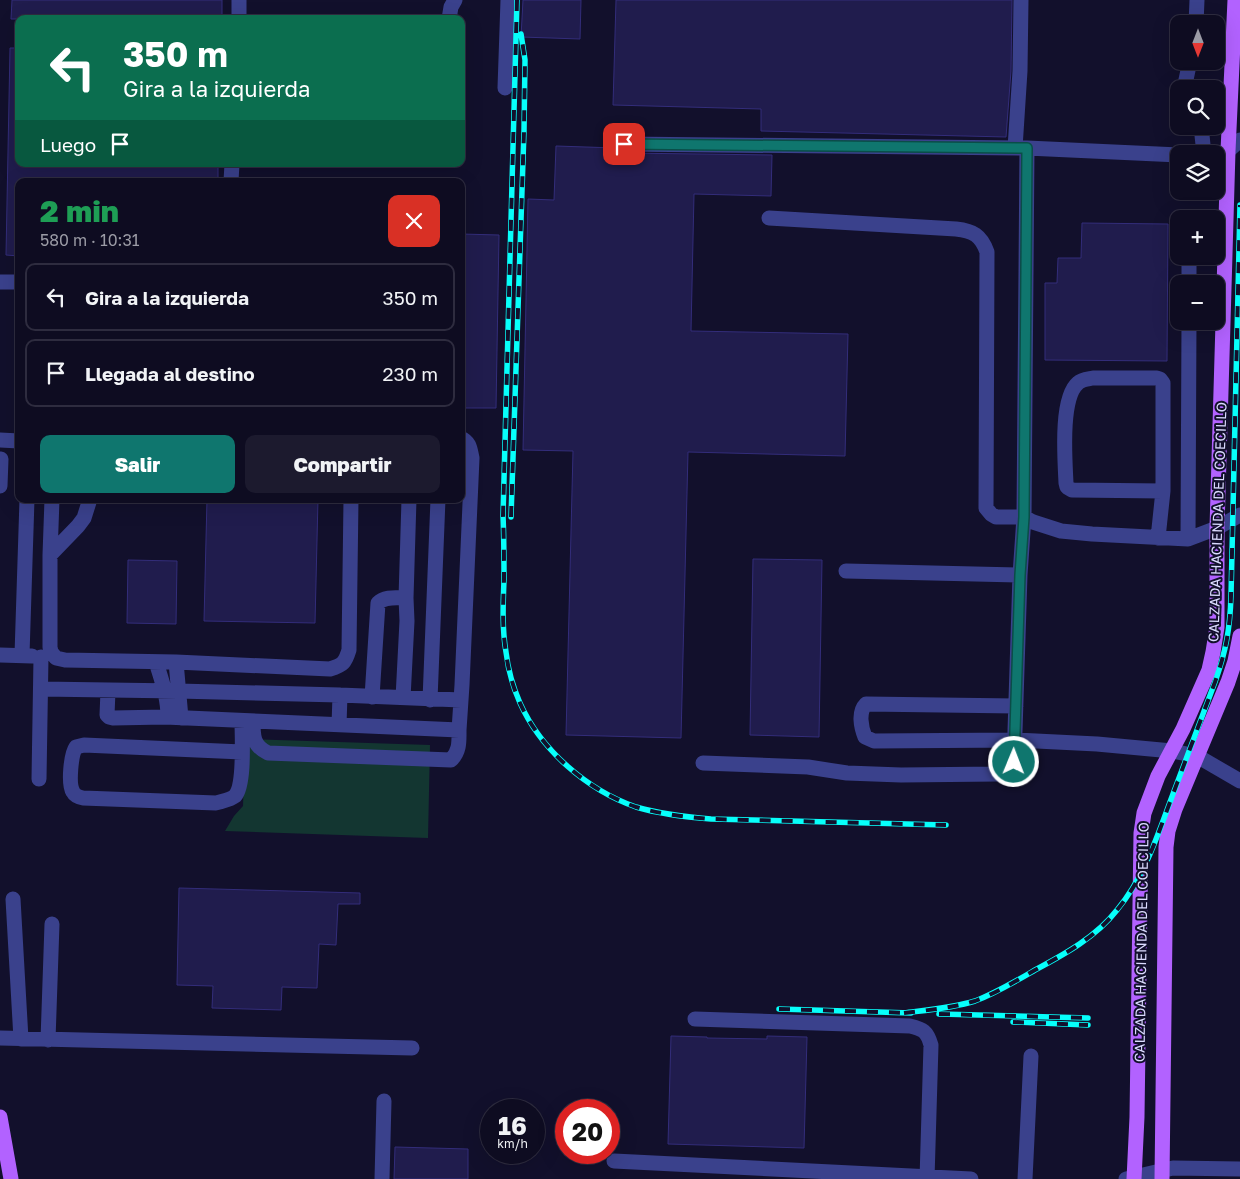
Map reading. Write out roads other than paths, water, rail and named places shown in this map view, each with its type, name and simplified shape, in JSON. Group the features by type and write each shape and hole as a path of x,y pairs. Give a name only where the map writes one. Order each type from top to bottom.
{"main road":[{"name":"CALZADA HACIENDA DEL COECILLO","path":"1131,1178 1137,1117 1141,833 1144,813 1158,776 1183,729 1209,670 1217,627 1217,528 1228,151 1236,0"},
{"name":"CALZADA HACIENDA DEL COECILLO","path":"1162,1174 1166,847 1168,832 1175,809 1228,682 1240,636"},
{"path":"1137,1117 1163,1117"},
{"path":"0,1118 12,1179"}],"street":[{"path":"238,15 239,0"},
{"path":"450,15 451,7 455,0"},
{"path":"505,88 508,0"},
{"path":"703,763 808,767 856,773 901,775 998,774 1010,769 1014,762 1020,575 1024,517 1021,0"},
{"path":"1196,15 1197,0"},
{"path":"1225,152 1240,140"},
{"path":"624,144 1021,148 1170,155"},
{"path":"769,218 956,229 970,231 985,245 987,252 986,508 996,517 1024,517 1061,531 1188,539 1217,528 1240,515"},
{"path":"0,282 15,282"},
{"path":"1188,539 1189,330"},
{"path":"1158,538 1163,491 1163,383 1157,378 1093,378 1080,381 1070,394 1068,404 1065,442 1067,487 1072,490 1163,491"},
{"path":"0,440 15,441"},
{"path":"248,721 257,747 268,754 451,760 456,755 459,746 472,458 470,446 465,440"},
{"path":"0,459 0,486"},
{"path":"22,655 27,503"},
{"path":"39,779 41,689 50,647 52,503"},
{"path":"50,555 84,518 89,503"},
{"path":"0,655 330,669 338,667 346,661 349,650 351,503"},
{"path":"403,698 410,503"},
{"path":"430,700 438,503"},
{"path":"846,571 1020,575"},
{"path":"372,697 378,603 380,600 389,598 406,598"},
{"path":"156,662 172,691"},
{"path":"175,718 168,705 176,662"},
{"path":"41,689 340,695 461,700"},
{"path":"108,691 107,715 110,718 175,718 459,730"},
{"path":"339,725 340,695"},
{"path":"1016,706 866,704 861,715 862,731 865,737 874,741 1015,740 1172,750 1197,756 1240,781"},
{"path":"242,752 79,746 74,751 71,789 77,797 83,798 216,803 231,799 236,795 241,779 242,752 248,721"},
{"path":"13,899 21,1039"},
{"path":"48,1040 52,924"},
{"path":"695,1019 910,1026 923,1030 928,1035 930,1045 927,1178"},
{"path":"0,1038 412,1048"},
{"path":"1025,1179 1031,1056"},
{"path":"382,1179 384,1101"},
{"path":"620,1161 970,1179"},
{"path":"1131,1178 1162,1174 1173,1168 1193,1173 1240,1169"}],"railway":[{"path":"517,0 503,516 503,616 508,665 520,703 540,737 568,766 600,790 636,807 654,812 711,819 946,825"},
{"path":"511,517 524,131 525,60 521,34"},
{"path":"904,1013 949,1007 975,1001 1006,987 1058,958 1090,937 1109,920 1126,898 1142,872 1154,845 1215,682 1225,650 1230,619 1240,205"},
{"path":"779,1009 911,1013"},
{"path":"939,1014 1088,1018"},
{"path":"1013,1022 1088,1025"}]}
